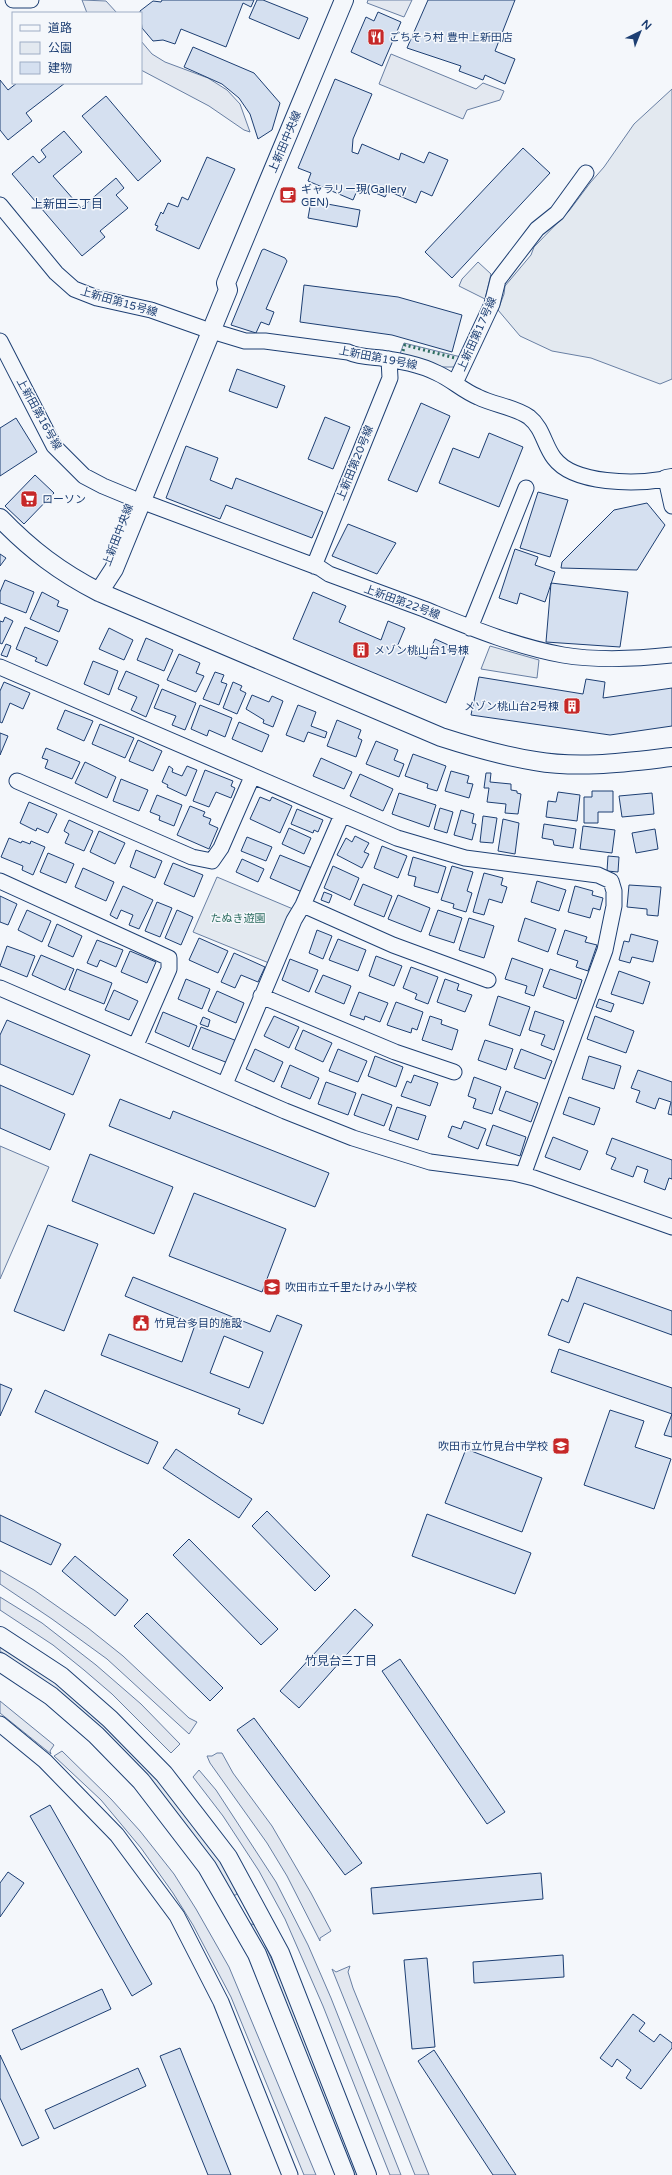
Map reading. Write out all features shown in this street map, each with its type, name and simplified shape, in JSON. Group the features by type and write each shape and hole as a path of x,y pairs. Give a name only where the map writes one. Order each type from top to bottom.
{"street":[{"path":"13,0 31,0"},
{"name":"上新田中央線","path":"99,592 105,565 137,499 207,330 220,287 226,284 344,0"},
{"name":"上新田第17号線","path":"455,383 492,304 498,280 537,229 557,213 586,173"},
{"name":"上新田第15号線","path":"0,205 52,269 74,289 97,298 152,310 207,330"},
{"name":"上新田第19号線","path":"207,330 245,341 265,341 388,360 425,368 455,383 479,398 526,415 535,423 545,440 548,450 559,464 579,475 633,482 669,478"},
{"name":"上新田第16号線","path":"0,341 28,398 58,450 75,468 92,481 137,499"},
{"name":"上新田第20号線","path":"314,566 390,378 388,360"},
{"path":"669,478 672,506"},
{"path":"470,628 526,488"},
{"name":"上新田第22号線","path":"137,499 314,566 329,574 470,628 530,647 570,655 630,659 672,655"},
{"path":"0,518 25,544 50,564 99,592 369,708 441,737 482,750 536,761 566,764 627,762 672,757"},
{"path":"0,667 252,777 397,838 452,855 598,875 608,878 613,884 612,916 605,950 523,1175"},
{"path":"17,782 192,857 208,862 212,861 221,848 252,777"},
{"path":"225,1084 294,920 303,905 342,815"},
{"path":"0,881 169,958 169,969 136,1046"},
{"path":"303,905 392,945 488,980"},
{"path":"0,988 317,1124 398,1153 437,1163 523,1175 672,1227"},
{"path":"261,996 395,1052 454,1072"},
{"path":"0,1636 61,1676 110,1719 164,1774 228,1857 280,1953 367,2175"},
{"path":"0,1662 50,1696 96,1735 141,1781 207,1867 256,1954 345,2175"},
{"path":"0,1724 45,1761 117,1835 177,1916 221,2002 290,2175"}],"green space":[{"path":"672,89 672,379 660,384 591,358 552,351 520,336 498,310 504,294 505,286 531,255 534,247 569,211 604,167 634,124"},
{"path":"478,262 491,274 485,299 459,286 462,279"},
{"path":"404,343 461,357 454,367 440,367 400,354"},
{"path":"490,646 539,660 537,678 481,669"},
{"name":"たぬき遊園","path":"217,877 293,909 269,963 193,932"},
{"path":"0,1146 49,1167 0,1279"},
{"path":"0,1643 44,1672 137,1754 219,1854 239,1890 236,1895 233,1895 210,1858 185,1823 131,1760 70,1702 0,1651"},
{"path":"251,1924 256,1925 314,2053 360,2175 353,2175 250,1926"}],"shaded area":[{"path":"82,0 106,1 116,12 87,12"},
{"path":"368,0 412,0 404,17 367,3"},
{"path":"142,42 152,54 165,62 208,78 227,90 240,104 250,132 244,130 209,106 142,71"},
{"path":"391,54 476,89 483,83 504,91 500,100 467,110 463,119 379,84"},
{"path":"0,1570 34,1590 88,1628 123,1656 189,1718 197,1722 189,1734 107,1659 0,1584"},
{"path":"0,1597 42,1623 96,1665 141,1704 180,1744 171,1753 112,1694 84,1670 53,1645 0,1610"},
{"path":"0,1701 54,1745 50,1751 51,1754 0,1713"},
{"path":"62,1751 111,1799 140,1831 174,1874 196,1909 229,1967 316,2175 304,2175 231,1997 193,1925 173,1893 141,1848 101,1800 54,1756"},
{"path":"217,1753 222,1753 233,1773 272,1826 311,1893 331,1931 320,1938 320,1941 287,1876 267,1843 210,1763 207,1756 212,1756"},
{"path":"199,1770 216,1790 276,1882 308,1945 331,1998 401,2175 390,2175 323,2006 285,1919 259,1871 223,1816 193,1777"},
{"path":"350,1966 348,1972 353,1988 429,2175 415,2175 332,1969 336,1972"}],"building":[{"path":"162,0 254,0 251,7 243,3 226,47 181,29 175,44 163,40 153,41 142,28 142,12 140,11 153,1 161,2"},
{"path":"257,0 263,0 308,18 299,39 249,18"},
{"path":"428,0 515,0 495,51 515,59 505,84 485,75 483,80 459,71 461,66 407,48"},
{"name":"ごちそう村 豊中上新田店","path":"378,12 401,22 382,66 351,52 366,17 374,21"},
{"path":"193,47 254,73 280,103 272,130 258,139 250,114 239,98 222,84 184,67"},
{"path":"335,79 372,94 353,139 352,152 358,154 362,144 399,160 401,153 424,163 429,152 448,160 432,196 421,191 416,203 388,191 385,197 359,186 353,200 308,181 311,173 298,168"},
{"path":"0,80 8,90 16,84 64,84 26,113 32,121 8,140 0,130"},
{"path":"106,96 161,161 138,181 82,116"},
{"path":"64,131 82,152 53,176 81,208 116,178 124,188 116,195 128,208 100,231 105,237 82,256 12,174 33,156 39,163 46,157 41,150"},
{"path":"523,148 550,173 452,278 425,252"},
{"path":"207,157 235,169 199,249 156,230 158,226 155,225 161,212 163,214 168,203 178,207 182,197 188,200"},
{"path":"311,201 360,210 357,227 308,218"},
{"path":"264,249 285,258 287,261 266,309 274,312 269,325 261,322 256,333 231,325 262,250"},
{"path":"304,285 398,297 462,315 452,352 392,335 300,322"},
{"path":"237,369 285,386 277,408 229,391"},
{"path":"421,403 450,416 417,492 388,480"},
{"path":"325,417 350,427 333,469 308,459"},
{"path":"16,418 37,452 0,476 0,428"},
{"path":"489,433 523,447 499,507 439,483 453,448 479,458"},
{"path":"186,446 218,458 210,480 232,489 236,478 323,512 312,538 226,505 220,519 166,498"},
{"path":"35,475 54,493 24,524 5,506"},
{"path":"538,492 568,500 550,557 520,548"},
{"path":"647,503 665,525 637,570 561,568 562,562 614,510"},
{"path":"348,524 396,543 377,574 332,556"},
{"path":"515,549 538,557 535,565 555,572 545,602 520,593 517,604 499,598"},
{"path":"0,554 6,558 0,566"},
{"path":"5,580 34,592 26,613 0,603 0,592"},
{"path":"551,583 628,592 620,647 546,642"},
{"path":"42,592 59,601 57,606 68,610 59,632 30,619"},
{"name":"メゾン桃山台1号棟","path":"313,592 346,606 339,622 381,640 388,621 405,628 397,647 426,659 435,639 466,653 446,703 293,639"},
{"path":"5,617 13,621 2,644 0,643 0,621 3,622"},
{"path":"25,627 58,641 47,666 35,661 37,658 16,649"},
{"path":"109,628 133,640 124,660 99,649"},
{"path":"146,638 173,650 164,671 137,660"},
{"path":"6,644 11,646 7,657 1,655"},
{"path":"179,654 200,663 196,673 204,676 196,692 167,680"},
{"path":"93,661 118,671 109,695 84,684"},
{"path":"126,671 159,685 146,717 131,710 137,697 118,689"},
{"path":"215,672 224,675 221,682 227,684 219,705 203,699"},
{"name":"メゾン桃山台2号棟","path":"479,677 583,694 586,679 605,682 603,698 672,688 672,726 610,735 471,715"},
{"path":"4,682 30,693 23,709 10,703 2,723 0,722 0,691"},
{"path":"233,682 242,686 240,690 246,693 237,714 223,708"},
{"path":"162,689 196,703 185,730 172,725 176,716 154,708"},
{"path":"252,695 269,702 272,696 283,701 273,727 263,723 264,720 246,709"},
{"path":"200,705 232,718 225,737 209,730 207,736 191,729"},
{"path":"298,705 316,712 311,726 327,732 325,738 308,732 304,742 286,735"},
{"path":"65,710 93,721 84,741 57,729"},
{"path":"337,720 361,730 358,738 362,740 356,757 327,746"},
{"path":"239,722 269,735 262,752 232,739"},
{"path":"100,724 134,738 125,758 92,744"},
{"path":"0,733 8,736 0,755"},
{"path":"138,740 162,751 153,771 129,761"},
{"path":"376,741 398,750 394,760 404,764 399,777 366,764"},
{"path":"46,748 80,762 72,779 45,768 48,760 42,758"},
{"path":"413,754 446,766 437,791 427,788 428,784 405,776"},
{"path":"321,758 352,772 344,789 313,776"},
{"path":"85,762 116,777 107,798 75,783"},
{"path":"169,766 173,769 172,772 182,776 187,766 197,770 186,796 167,787 168,785 162,782"},
{"path":"205,770 233,781 231,786 235,788 231,798 216,792 209,807 193,801"},
{"path":"451,771 469,776 467,783 473,784 469,798 445,791"},
{"path":"486,773 491,773 490,782 511,784 511,790 517,791 517,793 521,794 518,814 505,813 506,804 487,802 489,788 484,788"},
{"path":"360,774 393,789 383,811 350,796"},
{"path":"121,779 148,790 139,811 113,801"},
{"path":"592,791 613,791 613,812 598,812 598,823 584,823 584,797 592,797"},
{"path":"558,792 580,795 577,821 546,817 548,801 556,802"},
{"path":"399,793 436,805 429,827 392,814"},
{"path":"652,793 654,814 622,817 619,796"},
{"path":"157,795 182,805 174,826 159,820 160,816 150,812"},
{"path":"260,797 270,801 272,797 292,806 280,833 250,819"},
{"path":"29,802 57,814 48,833 37,828 36,831 20,823"},
{"path":"190,806 205,812 203,816 211,819 209,824 218,828 209,849 177,835"},
{"path":"440,808 453,812 447,833 434,829"},
{"path":"297,809 323,820 318,832 314,830 313,833 291,824"},
{"path":"461,810 474,814 472,823 476,824 472,840 454,835"},
{"path":"483,816 497,818 493,843 480,842"},
{"path":"503,819 519,823 515,854 498,851"},
{"path":"69,820 93,831 84,851 65,843 69,834 64,831"},
{"path":"544,824 576,829 573,848 554,845 553,840 542,838"},
{"path":"583,826 615,830 612,853 580,849"},
{"path":"289,828 311,838 304,854 282,844"},
{"path":"655,829 658,849 636,853 632,833"},
{"path":"99,831 125,843 115,864 90,852"},
{"path":"355,836 369,843 364,852 369,854 362,868 337,855 346,838 352,842"},
{"path":"247,837 272,847 266,861 241,851"},
{"path":"9,838 21,843 22,841 30,844 31,841 45,847 33,875 22,870 23,866 1,857"},
{"path":"382,846 407,856 398,878 374,868"},
{"path":"136,850 162,861 155,878 130,867"},
{"path":"48,853 74,864 66,883 40,872"},
{"path":"280,855 312,868 302,892 270,878"},
{"path":"608,856 619,857 618,872 607,871"},
{"path":"413,857 446,867 438,893 414,886 416,877 408,875"},
{"path":"242,859 264,869 258,882 236,872"},
{"path":"173,863 203,875 194,897 164,884"},
{"path":"333,866 359,878 350,900 324,888"},
{"path":"452,866 473,872 467,891 472,893 466,912 453,908 454,904 441,900"},
{"path":"83,868 114,882 106,901 75,887"},
{"path":"484,873 503,878 501,885 507,887 502,903 489,899 484,915 473,912"},
{"path":"537,881 566,890 559,911 531,902"},
{"path":"363,884 392,896 384,917 354,905"},
{"path":"629,885 661,887 658,916 647,915 647,909 627,907"},
{"path":"123,886 153,900 139,929 129,925 133,915 121,910 117,919 110,915"},
{"path":"575,886 593,891 592,895 603,898 600,910 593,908 590,918 568,912"},
{"path":"324,892 332,895 329,903 321,900"},
{"path":"398,895 430,908 421,932 388,919"},
{"path":"0,896 17,904 8,925 0,922"},
{"path":"157,902 172,908 160,937 145,931"},
{"path":"27,910 51,921 42,942 18,930"},
{"path":"177,910 193,917 181,945 165,938"},
{"path":"438,910 462,918 454,943 429,935"},
{"path":"469,918 494,926 484,958 459,950"},
{"path":"525,918 556,929 548,952 518,941"},
{"path":"57,924 82,936 73,957 48,946"},
{"path":"317,930 332,936 323,959 309,953"},
{"path":"565,930 587,937 585,942 597,945 588,971 576,967 578,961 557,954"},
{"path":"631,934 658,941 653,962 632,957 630,963 619,960 624,941 629,942"},
{"path":"199,938 228,951 218,973 189,960"},
{"path":"338,939 366,950 358,971 329,960"},
{"path":"97,940 123,950 116,967 100,960 97,967 87,963"},
{"path":"7,946 35,956 27,977 0,966"},
{"path":"130,951 156,962 147,983 121,972"},
{"path":"234,953 265,967 258,982 241,975 235,988 221,982"},
{"path":"41,955 74,969 65,990 32,975"},
{"path":"376,956 402,966 394,986 369,976"},
{"path":"512,958 543,969 534,996 525,993 527,986 505,979"},
{"path":"290,959 318,970 309,992 282,980"},
{"path":"411,967 438,977 428,1004 415,999 417,994 403,988"},
{"path":"77,969 112,983 104,1004 69,990"},
{"path":"550,969 582,980 576,999 543,987"},
{"path":"619,971 650,982 643,1004 611,994"},
{"path":"323,975 351,986 344,1004 315,992"},
{"path":"186,979 210,989 202,1009 178,999"},
{"path":"445,979 459,984 457,990 472,995 465,1012 437,1002"},
{"path":"114,990 138,1001 129,1020 105,1010"},
{"path":"217,991 244,1003 236,1023 208,1011"},
{"path":"359,992 388,1003 380,1022 365,1016 364,1020 350,1015"},
{"path":"498,996 530,1007 520,1036 489,1025"},
{"path":"599,999 614,1004 611,1012 596,1007"},
{"path":"396,1002 423,1012 417,1030 412,1028 411,1033 387,1025"},
{"path":"535,1011 564,1021 554,1050 541,1045 545,1035 529,1030"},
{"path":"163,1012 197,1026 189,1047 155,1032"},
{"path":"274,1016 299,1027 289,1048 264,1036"},
{"path":"430,1016 442,1020 441,1024 458,1030 452,1050 422,1040"},
{"path":"595,1016 634,1031 626,1053 587,1039"},
{"path":"203,1017 210,1020 208,1027 200,1024"},
{"path":"7,1020 90,1055 73,1095 0,1064 0,1035"},
{"path":"201,1027 237,1041 228,1063 192,1049"},
{"path":"303,1030 332,1043 323,1062 295,1049"},
{"path":"485,1040 513,1049 506,1070 478,1060"},
{"path":"255,1049 283,1062 274,1082 246,1069"},
{"path":"338,1049 367,1061 358,1082 329,1071"},
{"path":"521,1049 552,1061 545,1079 514,1068"},
{"path":"375,1056 403,1067 396,1087 368,1076"},
{"path":"589,1056 621,1066 614,1089 582,1079"},
{"path":"290,1065 319,1078 310,1099 281,1087"},
{"path":"638,1070 672,1082 672,1115 668,1114 671,1102 659,1098 655,1109 636,1102 640,1091 631,1088"},
{"path":"414,1075 438,1083 430,1106 401,1096 407,1081 411,1083"},
{"path":"474,1077 501,1087 492,1114 473,1108 476,1099 468,1096"},
{"path":"326,1082 356,1093 348,1115 318,1104"},
{"path":"0,1085 65,1114 50,1150 0,1128"},
{"path":"506,1091 538,1103 531,1122 499,1110"},
{"path":"362,1094 392,1105 384,1126 354,1115"},
{"path":"569,1097 600,1108 594,1125 563,1114"},
{"path":"120,1099 170,1119 173,1111 329,1173 315,1207 109,1126"},
{"path":"397,1107 426,1116 418,1140 389,1130"},
{"path":"464,1121 486,1129 478,1149 448,1137 452,1126 461,1129"},
{"path":"493,1125 526,1137 520,1156 486,1145"},
{"path":"553,1137 588,1151 580,1170 545,1157"},
{"path":"612,1138 672,1160 672,1179 669,1178 665,1190 644,1182 648,1170 637,1166 633,1177 611,1169 616,1158 606,1154"},
{"path":"90,1154 173,1187 154,1234 72,1201"},
{"path":"194,1193 286,1229 262,1292 169,1256"},
{"path":"48,1225 98,1244 64,1331 14,1311"},
{"path":"133,1277 270,1332 277,1315 302,1325 263,1424 238,1414 240,1409 101,1355 109,1334 182,1362 195,1325 125,1296","holes":["224,1336 263,1352 249,1388 210,1373"]},
{"path":"577,1277 672,1311 672,1335 584,1303 569,1343 548,1335 562,1299 568,1302"},
{"path":"559,1349 672,1388 672,1414 551,1372"},
{"path":"0,1384 12,1389 0,1416"},
{"path":"45,1390 158,1442 148,1464 35,1412"},
{"path":"610,1410 644,1421 635,1447 671,1459 654,1509 584,1485"},
{"path":"672,1414 672,1437 664,1435"},
{"path":"176,1449 252,1499 239,1518 163,1468"},
{"path":"466,1449 542,1478 522,1532 445,1503"},
{"path":"267,1511 330,1576 315,1591 252,1526"},
{"path":"427,1514 531,1553 515,1594 412,1556"},
{"path":"0,1515 61,1544 51,1565 0,1541"},
{"path":"189,1539 278,1629 261,1645 173,1555"},
{"path":"75,1556 128,1600 115,1616 62,1571"},
{"path":"355,1609 373,1625 299,1708 280,1691"},
{"path":"147,1613 223,1688 210,1701 134,1626"},
{"path":"400,1659 505,1812 487,1824 382,1671"},
{"path":"254,1718 362,1863 345,1875 237,1730"},
{"path":"50,1805 152,1984 132,1996 30,1816"},
{"path":"8,1872 24,1883 0,1917 0,1883"},
{"path":"541,1873 543,1899 373,1914 371,1888"},
{"path":"563,1955 564,1977 474,1983 473,1962"},
{"path":"427,1958 435,2047 412,2049 404,1960"},
{"path":"102,1989 111,2009 21,2050 12,2030"},
{"path":"633,2014 645,2023 639,2031 654,2042 660,2034 672,2043 672,2048 641,2089 626,2078 631,2070 617,2059 612,2067 600,2058"},
{"path":"180,2048 231,2175 208,2175 160,2056"},
{"path":"434,2050 516,2175 493,2175 418,2061"},
{"path":"0,2055 39,2138 22,2146 0,2098"},
{"path":"138,2068 146,2086 54,2129 45,2110"}],"hedge":[{"path":"403,351 405,345 455,358"}],"place":[{"name":"ごちそう村 豊中上新田店","path":"376,37"},
{"name":"ギャラリー現(Gallery GEN)","path":"288,195"},
{"name":"ローソン","path":"29,499"},
{"name":"メゾン桃山台1号棟","path":"361,650"},
{"name":"メゾン桃山台2号棟","path":"572,706"},
{"name":"吹田市立千里たけみ小学校","path":"272,1287"},
{"name":"竹見台多目的施設","path":"141,1323"},
{"name":"吹田市立竹見台中学校","path":"561,1446"}],"district":[{"name":"上新田三丁目","path":"67,204"},
{"name":"竹見台三丁目","path":"341,1661"}]}
